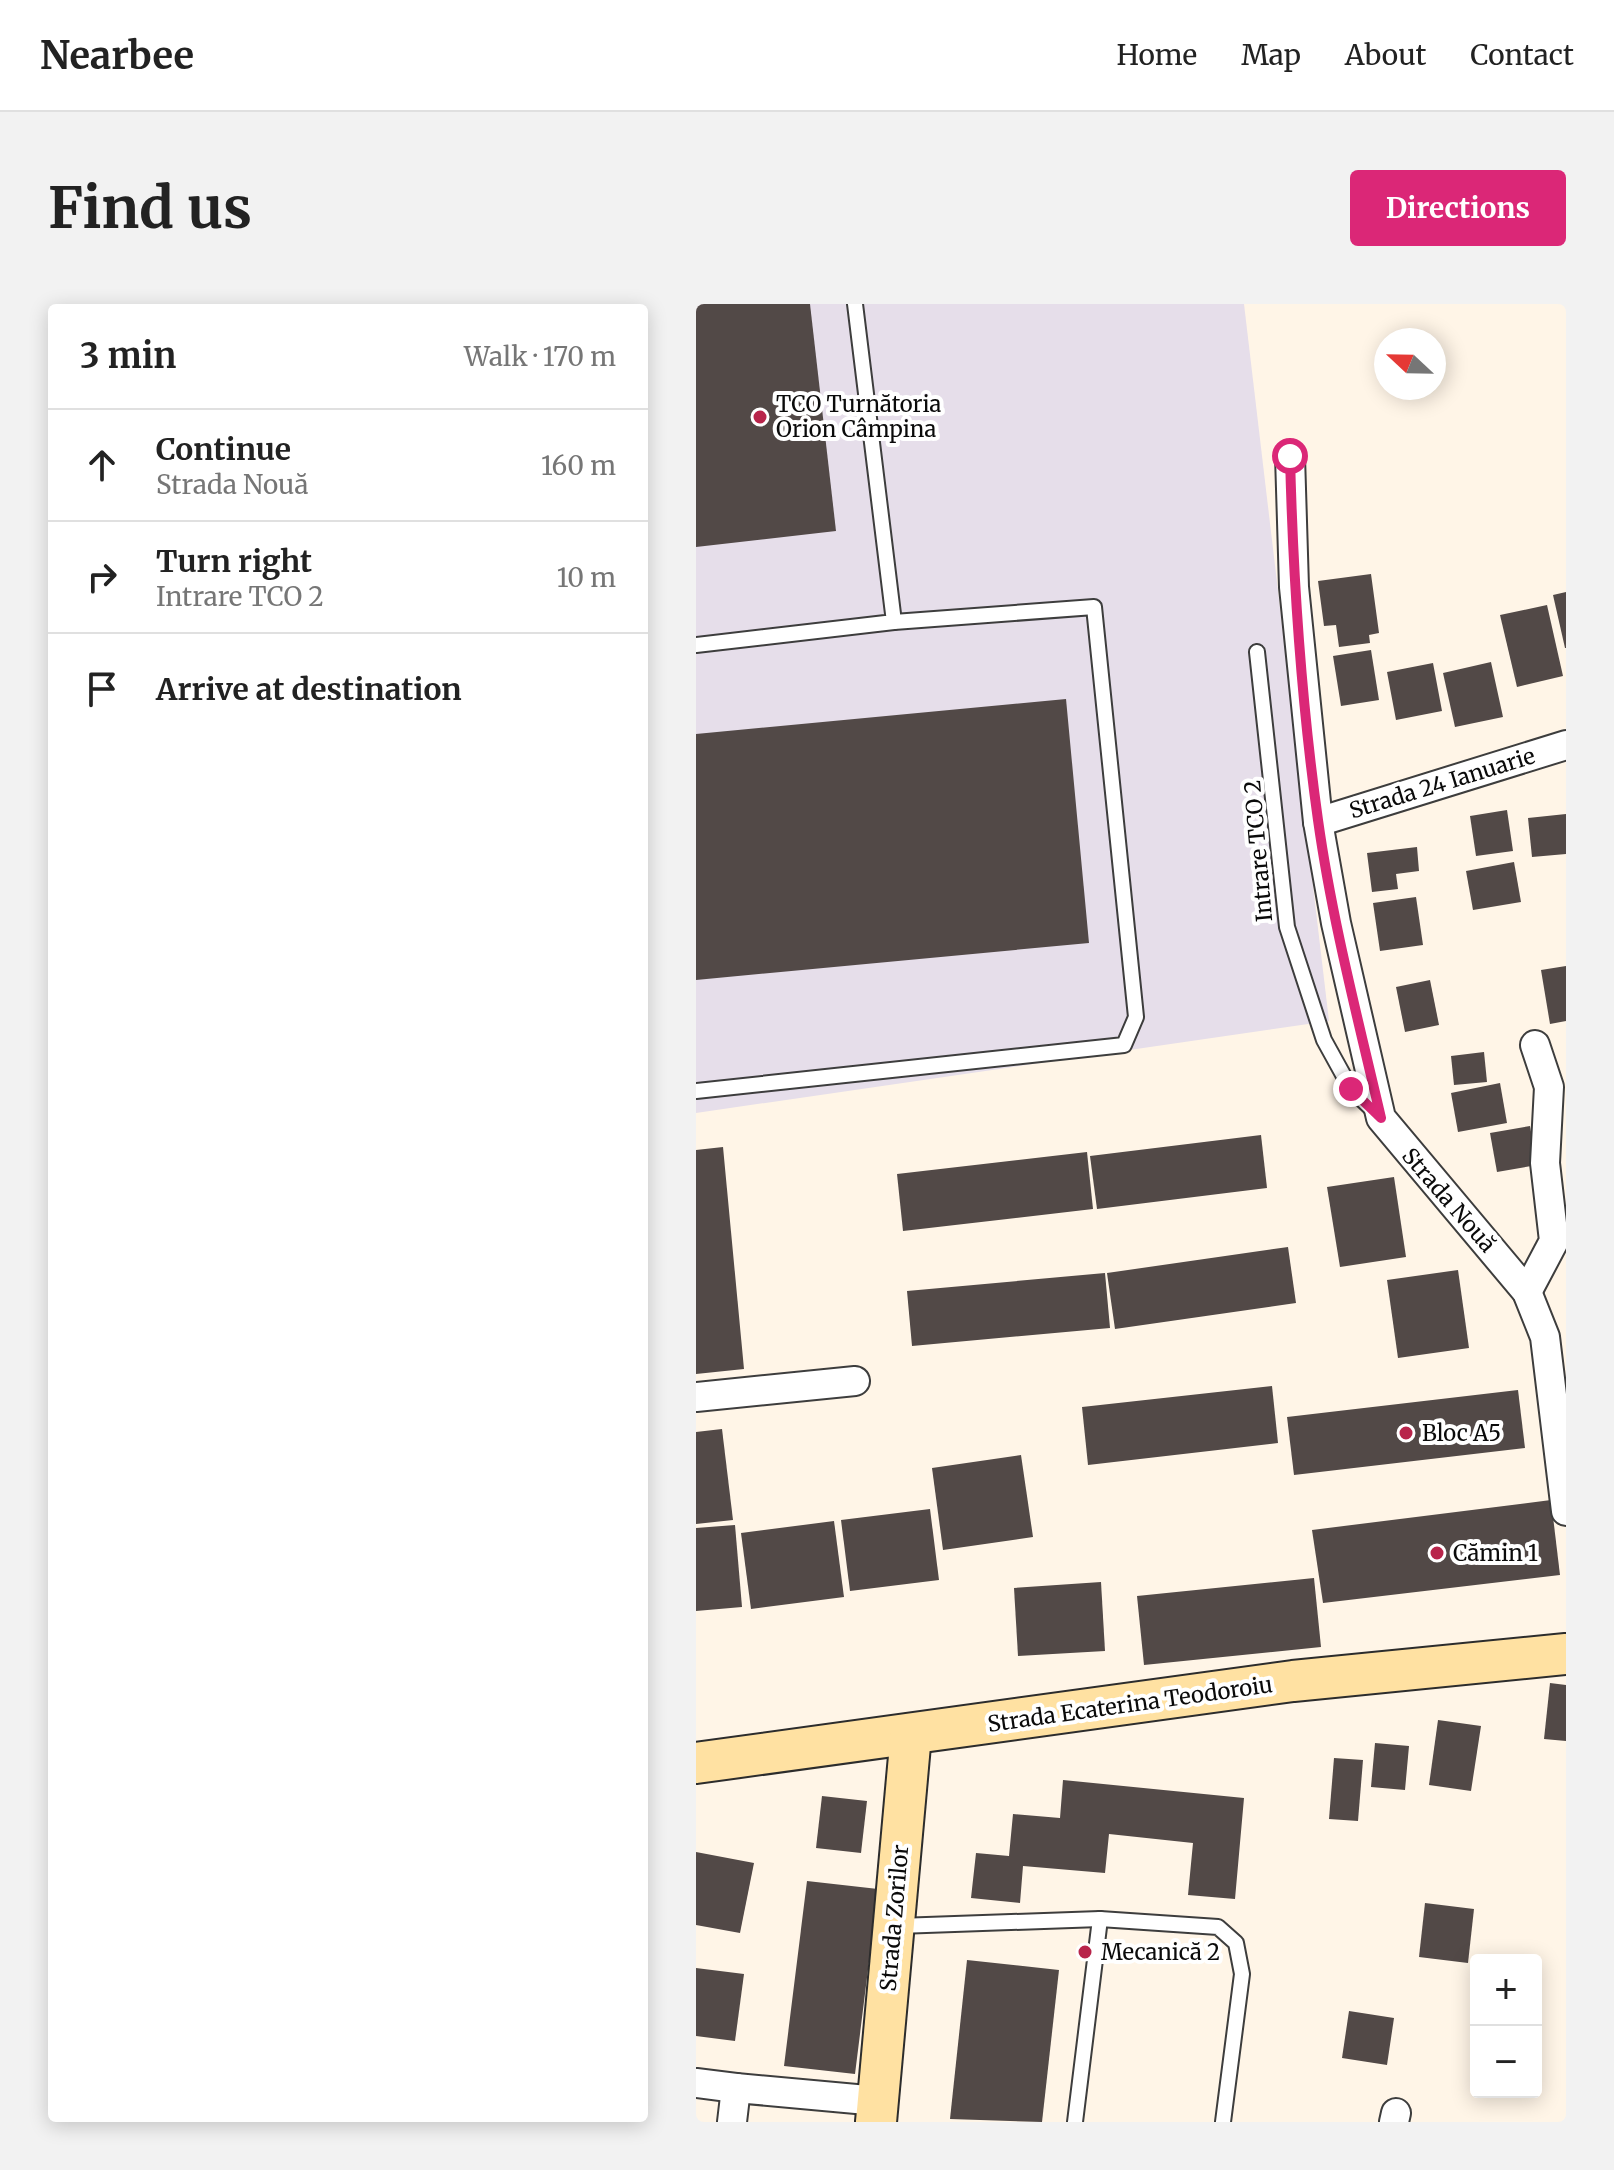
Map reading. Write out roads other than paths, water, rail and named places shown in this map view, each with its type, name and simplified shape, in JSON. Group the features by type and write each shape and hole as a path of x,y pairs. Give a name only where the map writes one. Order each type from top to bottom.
{"main road":[{"name":"Strada Ecaterina Teodoroiu","path":"696,1763 1293,1681 1566,1654"},
{"name":"Strada Zorilor","path":"877,2112 911,1734"}],"street":[{"name":"Strada Nouă","path":"1290,456 1294,587 1318,822 1336,923 1381,1118 1527,1292 1545,1337 1566,1511"},
{"name":"Strada 24 Ianuarie","path":"1318,822 1566,745"},
{"path":"1527,1292 1554,1241 1545,1163 1549,1087 1535,1045"},
{"path":"696,1397 855,1381"},
{"name":"Strada Zorilor","path":"696,2083 877,2112"},
{"path":"732,2122 736,2088"}],"lane":[{"path":"855,304 894,622"},
{"path":"696,645 894,622 1094,607 1136,1017 1124,1045 696,1091"},
{"name":"Intrare TCO 2","path":"1257,652 1287,927 1324,1040 1351,1089 1381,1118"},
{"path":"894,1926 1100,1919 1218,1927 1236,1943 1242,1974 1223,2122"},
{"path":"1075,2122 1100,1919"}],"place":[{"name":"TCO Turnătoria Orion Câmpina","path":"760,417"},
{"name":"Bloc A5","path":"1406,1433"},
{"name":"Cămin 1","path":"1437,1553"},
{"name":"Mecanică 2","path":"1085,1952"}]}
